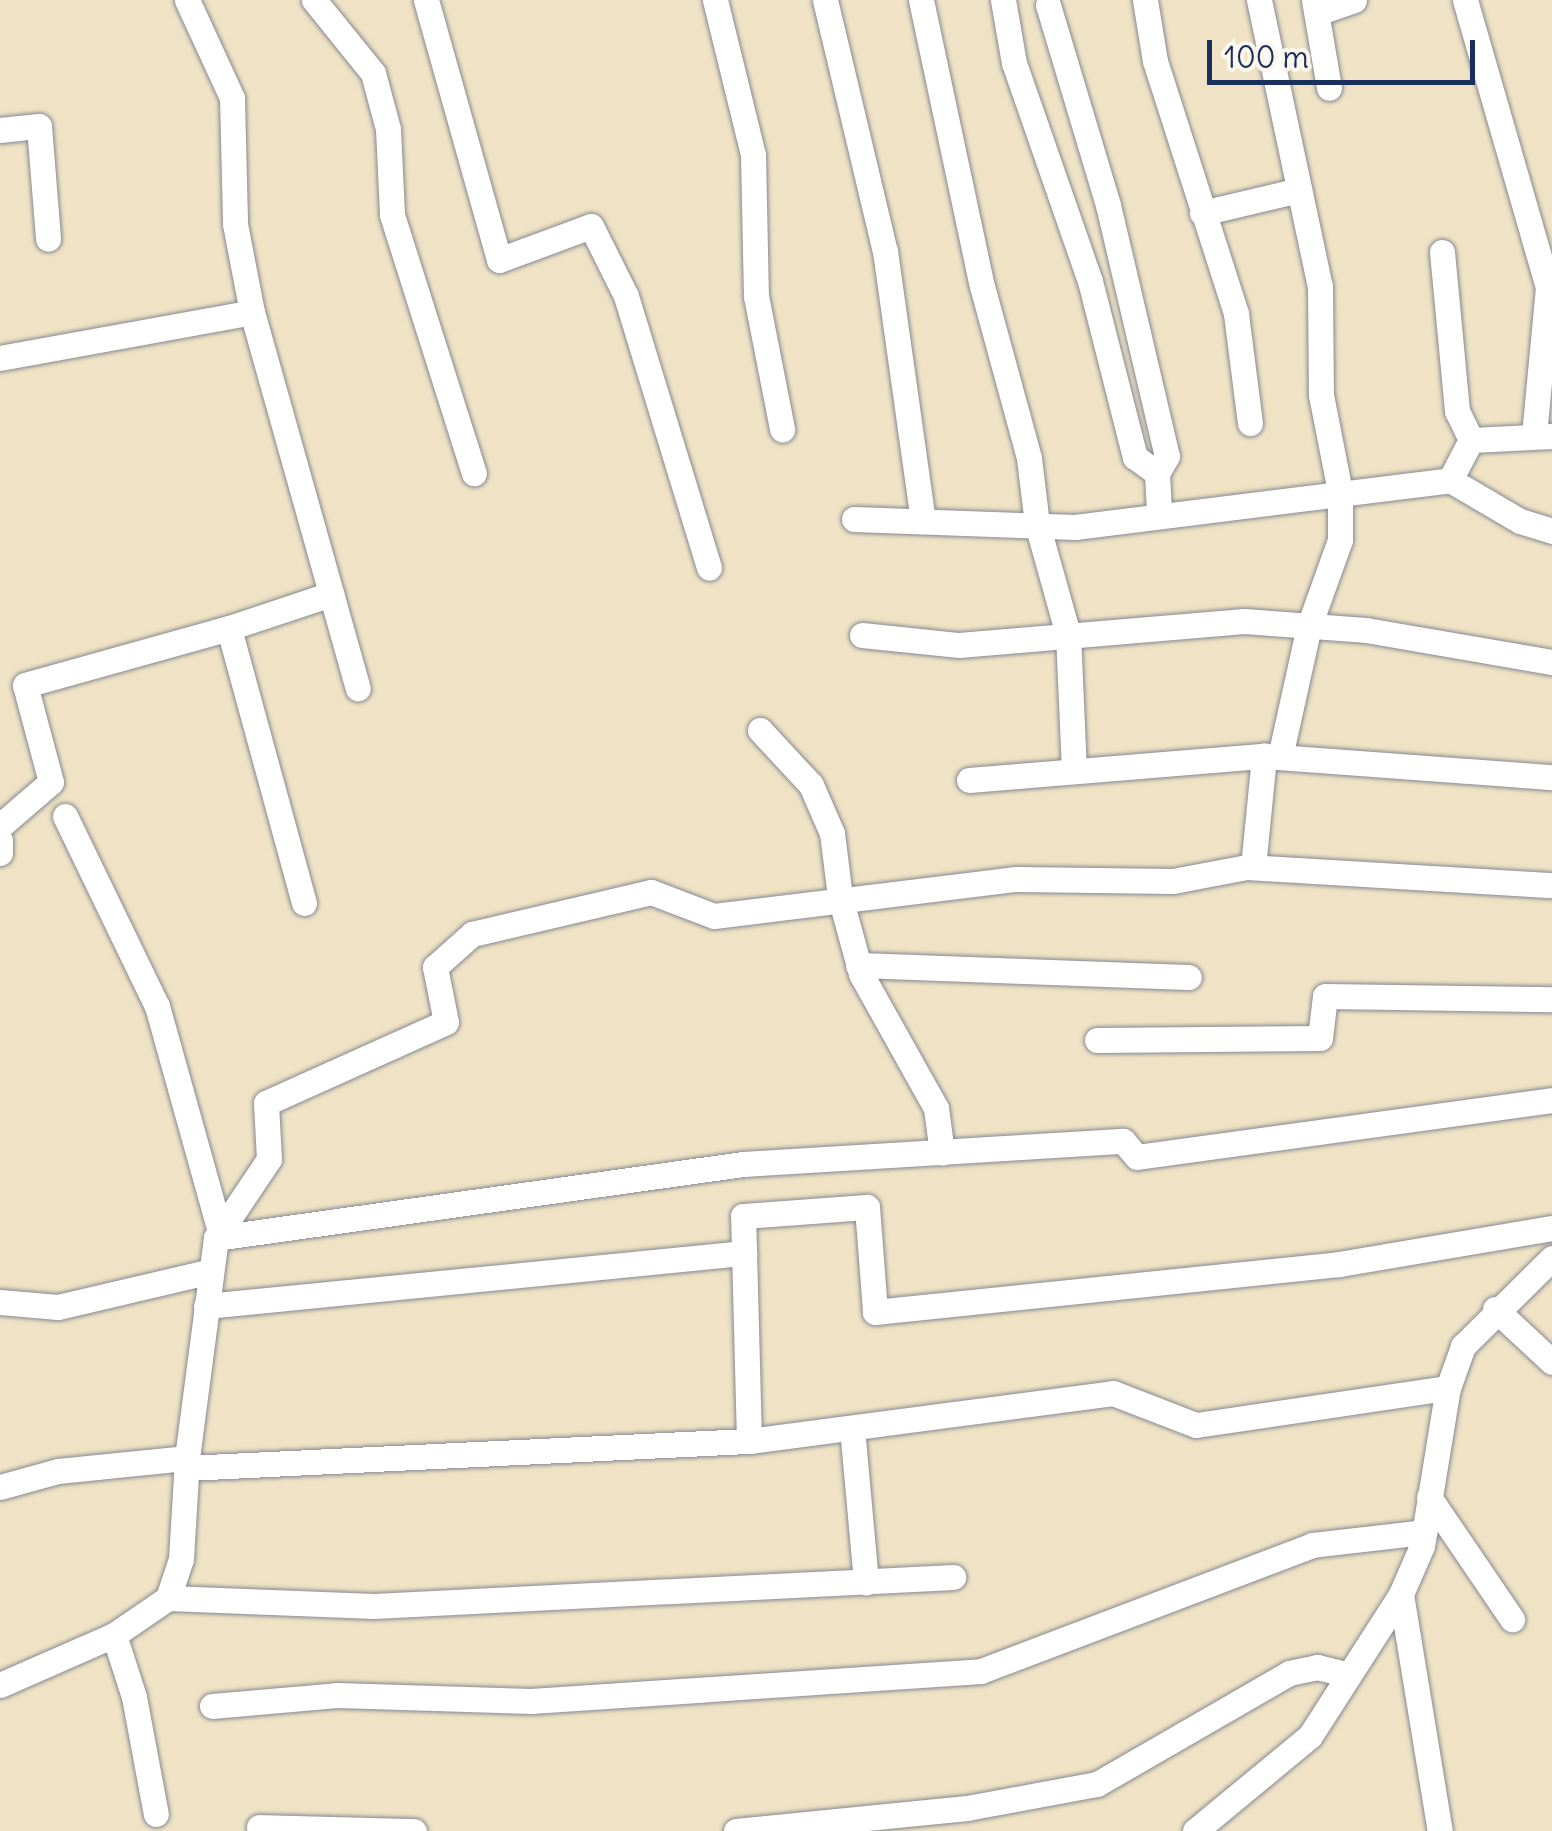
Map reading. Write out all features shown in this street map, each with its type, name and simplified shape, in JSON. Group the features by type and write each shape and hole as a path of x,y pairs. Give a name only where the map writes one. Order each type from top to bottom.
{"street":[{"path":"186,0 232,98 236,224 252,312 358,688"},
{"path":"314,0 373,73 388,129 392,215 474,473"},
{"path":"426,0 499,260 592,226 626,296 709,568"},
{"path":"715,0 753,156 756,296 782,429"},
{"path":"826,0 885,251 923,520"},
{"path":"921,0 982,286 1029,458 1037,524 1068,634 1074,772"},
{"path":"1003,0 1014,63 1090,281 1134,457 1157,473"},
{"path":"1145,0 1156,61 1236,314 1250,423"},
{"path":"1253,868 1272,757 1309,626 1340,540 1340,492 1321,395 1320,286 1259,0"},
{"path":"1330,88 1316,6 1354,0"},
{"path":"1465,0 1548,286 1543,435 1471,440"},
{"path":"1048,4 1108,205 1168,456 1157,473 1158,512"},
{"path":"0,130 39,126 48,240"},
{"path":"1202,213 1299,190"},
{"path":"1442,252 1457,412 1471,440"},
{"path":"0,358 252,312"},
{"path":"1450,480 1471,440"},
{"path":"854,519 1074,526 1158,512 1450,480 1520,522 1552,532"},
{"path":"0,826 51,782 25,685 229,628 331,594"},
{"path":"862,636 959,645 1244,621 1309,626 1552,662"},
{"path":"229,628 304,903"},
{"path":"760,730 810,785 832,833 840,897 858,965 936,1108 942,1154"},
{"path":"969,780 1272,757 1552,777"},
{"path":"66,816 157,1006 218,1235"},
{"path":"0,840 0,853"},
{"path":"168,1598 181,1559 186,1462 218,1235 270,1159 266,1103 446,1022 435,966 472,934 651,892 714,916 840,897 1016,878 1173,881 1253,868 1552,885"},
{"path":"858,965 1189,977"},
{"path":"1097,1040 1320,1038 1325,996 1552,999"},
{"path":"218,1235 743,1164 1123,1142 1137,1157 1552,1100"},
{"path":"749,1442 743,1216 868,1207 874,1312 1338,1264 1552,1228"},
{"path":"206,1306 744,1253"},
{"path":"1195,1831 1310,1736 1401,1594 1424,1532 1448,1388 1464,1346 1495,1309 1552,1258"},
{"path":"0,1302 58,1306 211,1271"},
{"path":"1495,1309 1552,1362"},
{"path":"0,1487 58,1471 186,1462 749,1442 1113,1393 1196,1425 1448,1388"},
{"path":"852,1428 866,1582"},
{"path":"1429,1497 1512,1620"},
{"path":"212,1706 337,1695 531,1701 981,1671 1312,1545 1424,1532"},
{"path":"0,1685 114,1635 168,1598 374,1606 953,1577"},
{"path":"1401,1594 1440,1831"},
{"path":"114,1635 134,1696 156,1814"},
{"path":"736,1831 976,1819 1098,1784 1289,1673 1318,1667 1349,1675"},
{"path":"260,1828 414,1831"}]}
